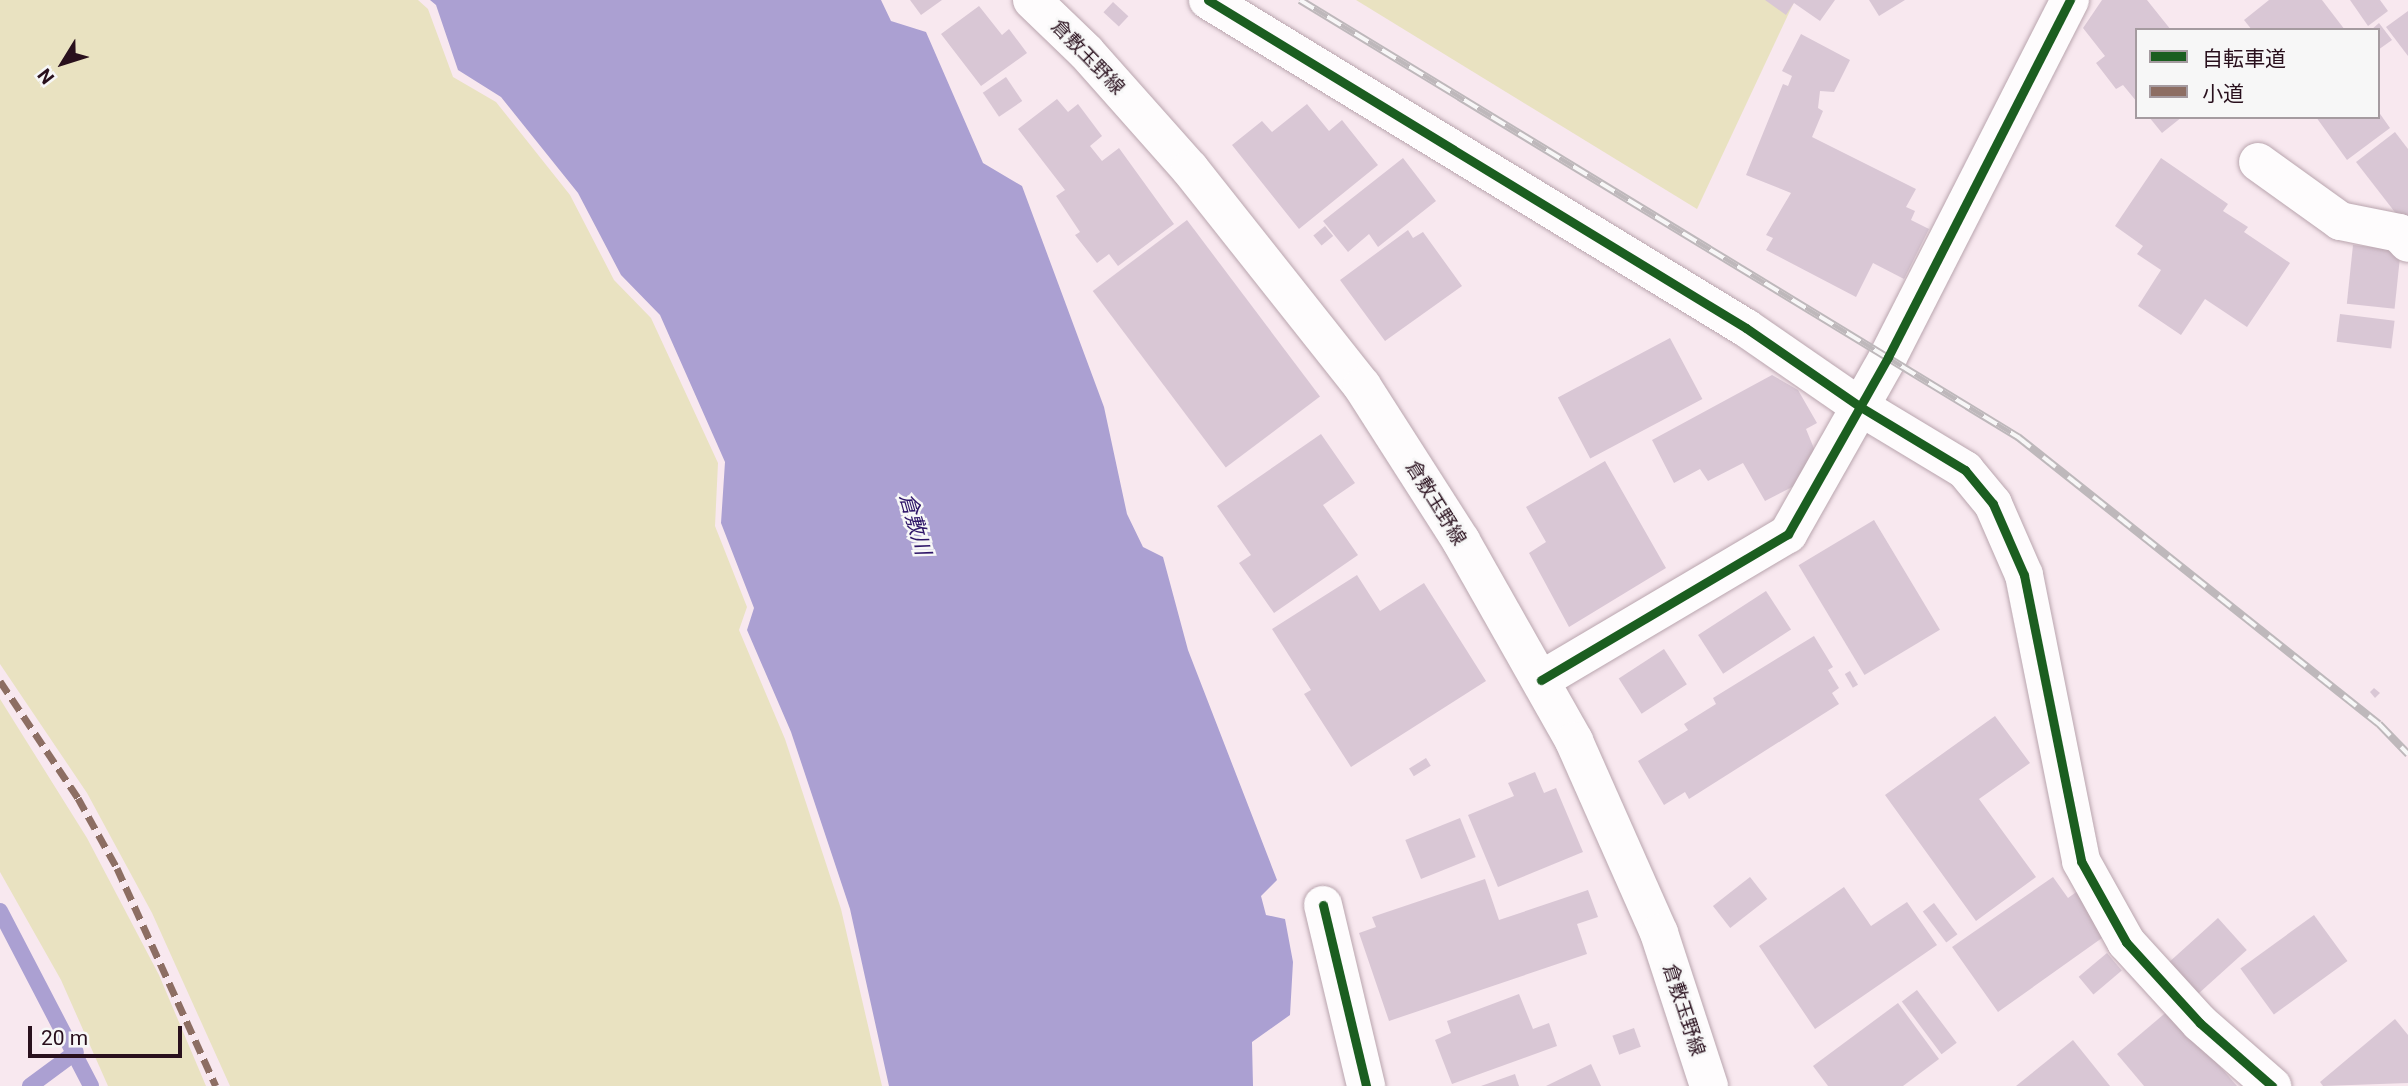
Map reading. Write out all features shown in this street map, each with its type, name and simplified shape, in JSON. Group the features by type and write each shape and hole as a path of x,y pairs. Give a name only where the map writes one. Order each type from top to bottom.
{"street":[{"name":"倉敷玉野線","path":"1032,0 1086,52 1190,169 1362,386 1461,541 1574,741 1659,933 1709,1086"},
{"path":"1208,0 1746,327 1859,405 1965,470 1993,504 2024,575 2081,861 2126,943 2200,1023 2272,1086"},
{"path":"1541,680 1788,534 1859,405 2070,0"},
{"path":"2258,162 2340,221 2399,233 2408,243"},
{"path":"1323,905 1366,1086"}],"shaded area":[{"path":"0,0 418,0 428,9 453,77 496,102 570,195 614,280 651,318 718,463 715,526 747,607 739,630 785,739 841,909 882,1086 230,1086 152,913 87,793 0,664"},
{"path":"1356,0 1795,0 1697,209"},
{"path":"0,699 87,838 159,975 206,1086 108,1086 61,980 0,872"}],"water":[{"name":"倉敷川","path":"430,0 881,0 891,21 926,32 983,163 1022,186 1104,407 1127,514 1143,547 1163,557 1188,650 1277,880 1261,896 1266,915 1285,919 1293,962 1290,1015 1252,1042 1253,1086 889,1086 850,909 791,732 747,630 754,608 721,523 725,462 660,315 621,275 578,193 501,97 458,70 436,5"}],"building":[{"path":"910,0 942,0 921,15"},
{"path":"1765,0 1835,0 1820,21 1794,3 1786,15"},
{"path":"1869,0 1905,0 1879,16"},
{"path":"2102,0 2147,0 2169,28 2135,28 2135,100 2123,85 2116,89 2096,63 2105,56 2083,28"},
{"path":"2269,0 2322,0 2343,28 2250,28 2244,20"},
{"path":"2350,0 2380,0 2388,11 2368,26"},
{"path":"1113,2 1128,16 1119,27 1103,12"},
{"path":"979,6 1002,35 1009,29 1027,53 981,86 941,34"},
{"path":"2408,11 2408,56 2386,27"},
{"path":"2379,23 2392,40 2380,49 2380,28 2373,28"},
{"path":"1801,34 1850,60 1834,92 1820,91 1818,108 1823,111 1812,137 1916,189 1906,207 1915,211 1911,220 1929,229 1904,279 1873,263 1856,297 1766,250 1773,238 1766,235 1791,193 1746,175 1783,84 1788,86 1792,76 1782,71"},
{"path":"1006,77 1022,101 999,117 983,93"},
{"path":"1057,99 1068,112 1078,104 1102,136 1090,146 1102,161 1119,148 1174,224 1118,266 1109,254 1097,263 1075,235 1080,232 1056,196 1065,190 1018,129"},
{"path":"1307,104 1329,131 1342,120 1378,165 1299,229 1232,145 1262,121 1272,132"},
{"path":"2380,114 2390,128 2347,160 2317,119 2380,119"},
{"path":"2151,119 2180,119 2162,133"},
{"path":"2395,132 2408,149 2408,215 2401,220 2356,162"},
{"path":"1403,158 1436,201 1378,247 1369,234 1348,252 1323,221"},
{"path":"2161,158 2228,204 2223,211 2248,227 2244,232 2290,263 2247,327 2205,299 2181,335 2138,306 2161,270 2137,254 2143,246 2115,226"},
{"path":"1187,220 1320,396 1226,468 1093,291"},
{"path":"1325,226 1333,236 1322,246 1313,235"},
{"path":"1408,230 1413,238 1423,232 1462,286 1385,341 1340,280"},
{"path":"2353,245 2401,250 2395,309 2347,304"},
{"path":"2340,314 2395,321 2391,348 2337,342"},
{"path":"1670,338 1702,399 1590,459 1558,398"},
{"path":"1772,375 1798,390 1817,423 1806,429 1815,451 1798,484 1765,501 1743,463 1708,481 1700,469 1674,483 1652,440"},
{"path":"1321,434 1355,483 1323,505 1358,555 1274,613 1239,563 1251,555 1217,506"},
{"path":"1605,461 1666,568 1569,627 1529,553 1546,542 1526,507"},
{"path":"1874,520 1940,630 1864,675 1799,565"},
{"path":"1357,575 1380,611 1424,583 1486,681 1351,767 1304,694 1311,690 1272,629"},
{"path":"1766,591 1791,630 1723,674 1698,635"},
{"path":"1814,636 1833,667 1828,670 1839,688 1832,693 1839,704 1689,799 1685,792 1664,805 1638,761 1688,730 1684,724 1716,704 1713,698"},
{"path":"1664,649 1687,684 1642,714 1619,678"},
{"path":"1850,671 1858,685 1853,688 1845,674"},
{"path":"2374,688 2380,693 2375,698 2370,692"},
{"path":"1995,716 2030,763 1979,799 2036,877 1976,921 1885,795"},
{"path":"1426,758 1431,766 1414,776 1409,769"},
{"path":"1535,772 1544,793 1556,788 1583,852 1498,887 1468,815 1514,796 1508,783"},
{"path":"1460,818 1476,857 1421,879 1405,840"},
{"path":"1750,877 1767,899 1730,928 1713,906"},
{"path":"2053,877 2068,898 2079,890 2109,933 1998,1012 1952,947"},
{"path":"1485,879 1499,920 1588,890 1598,917 1577,924 1587,954 1389,1021 1359,933 1376,927 1372,917"},
{"path":"1844,887 1871,926 1907,902 1937,945 1815,1029 1759,946"},
{"path":"1934,903 1957,934 1946,943 1923,911"},
{"path":"2314,915 2348,961 2274,1015 2240,968"},
{"path":"2218,918 2247,950 2195,996 2167,964"},
{"path":"2107,953 2122,971 2093,994 2079,977"},
{"path":"1917,990 1957,1043 1942,1054 1902,1001"},
{"path":"1519,994 1533,1029 1549,1023 1557,1046 1452,1084 1435,1040 1451,1033 1447,1021"},
{"path":"1898,1003 1939,1059 1903,1086 1828,1086 1813,1066"},
{"path":"2170,1009 2237,1086 2144,1086 2117,1054"},
{"path":"2395,1019 2408,1035 2408,1083 2323,1086 2320,1082"},
{"path":"1634,1028 1641,1047 1619,1055 1612,1036"},
{"path":"2073,1040 2110,1086 2016,1086"},
{"path":"1591,1064 1601,1086 1546,1086"},
{"path":"1515,1074 1519,1086 1481,1086"}],"waterway":[{"path":"0,911 91,1086"},
{"path":"30,1086 76,1052"}],"railway":[{"path":"1300,0 2018,437 2379,724 2408,754"}],"marked path":[{"path":"0,681 78,798 117,868 216,1086"}],"cycle path":[{"path":"1208,0 1746,328 1859,406 1965,470 1993,504 2024,575 2081,861 2126,942 2200,1023 2272,1086"},
{"path":"1541,680 1788,534 1888,357 2070,0"},
{"path":"1323,905 1366,1086"}]}
